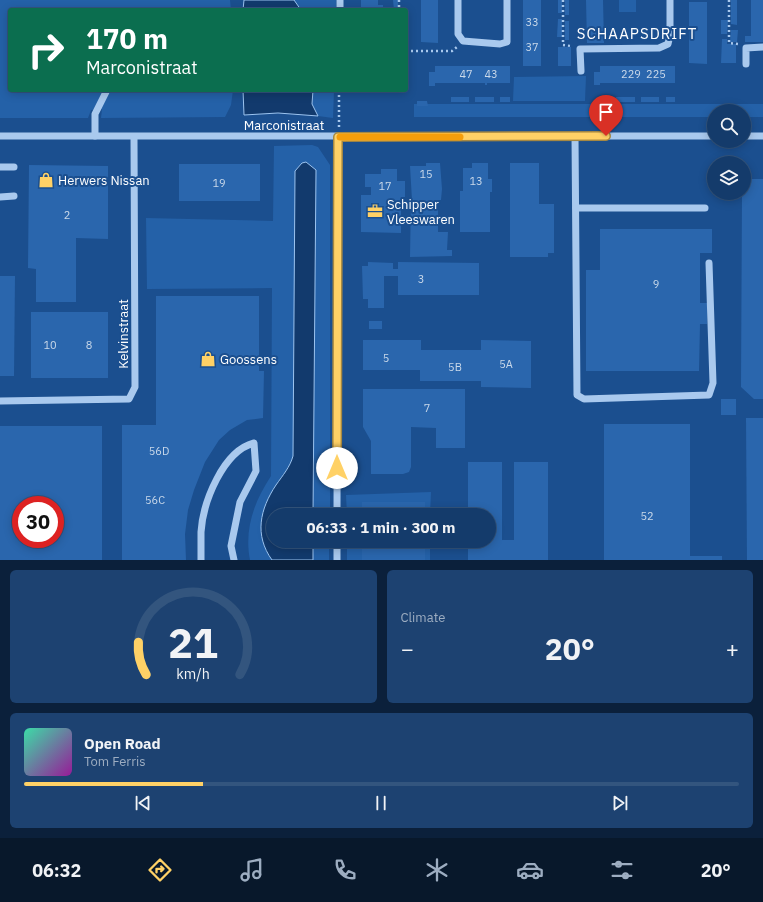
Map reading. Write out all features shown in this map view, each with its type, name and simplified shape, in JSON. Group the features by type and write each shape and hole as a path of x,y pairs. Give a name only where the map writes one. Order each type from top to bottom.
{"street":[{"path":"458,0 458,34 463,42 500,44 507,42 507,0"},
{"path":"580,71 580,49 659,48 668,44 670,35 670,0"},
{"path":"746,64 746,48 763,47"},
{"path":"95,136 95,114 106,92"},
{"name":"Marconistraat","path":"0,136 707,136"},
{"path":"575,136 577,395 584,399 709,395 713,383 709,263"},
{"path":"751,136 763,136"},
{"name":"Kelvinstraat","path":"0,401 129,399 135,387 134,137"},
{"path":"337,508 338,137"},
{"path":"0,167 14,167"},
{"path":"0,197 14,196"},
{"path":"576,208 705,208"},
{"path":"201,560 201,531 209,497 224,465 246,445 254,443 256,472 240,502 231,546 234,560"},
{"path":"337,548 337,560"}],"path":[{"path":"563,0 563,45 580,49"},
{"path":"729,0 729,43 737,43 746,48"},
{"path":"408,51 452,51 463,42"},
{"path":"338,137 339,92"}],"shaded area":[{"path":"0,0 230,0 231,8 8,8 8,92 233,92 231,105 225,117 101,118 102,109 91,110 88,118 0,118"},
{"path":"244,0 294,0 300,8 243,8"},
{"path":"294,0 336,0 336,8 300,8"},
{"path":"619,0 636,0 636,12 619,12"},
{"path":"586,76 585,101 513,101 514,77"},
{"path":"243,92 313,92 312,104 318,116 278,113 244,115"},
{"path":"313,92 334,92 333,118 318,116 312,104"},
{"path":"414,104 707,104 707,117 414,117"},
{"path":"751,104 763,104 763,117 751,117"},
{"path":"312,145 318,147 330,165 330,508 313,508 316,171 302,163 295,171 293,456 288,467 270,494 261,522 263,541 266,551 272,560 250,560 248,537 252,516 255,506 271,476 272,288 147,289 146,218 273,221 274,146"},
{"path":"306,162 316,170 313,508 266,508 266,548 313,548 313,560 272,560 266,551 263,541 261,522 270,494 288,467 293,456 295,171 302,163"},
{"path":"431,492 430,508 347,508 346,495"},
{"path":"313,548 329,548 329,560 313,560"},
{"path":"347,548 430,548 430,560 347,560"}],"building":[{"path":"361,0 378,0 378,5 383,5 383,8 361,8"},
{"path":"393,0 398,0 398,8 394,8"},
{"path":"421,0 438,0 438,43 421,42"},
{"path":"523,0 541,0 541,66 523,66"},
{"path":"558,0 562,0 562,13 558,13"},
{"path":"565,0 569,0 569,15 565,15"},
{"path":"586,0 603,0 604,43 587,43"},
{"path":"731,0 737,0 737,25 731,24"},
{"path":"751,0 763,0 763,42 745,42 745,36 751,36"},
{"path":"689,2 707,2 707,64 689,63"},
{"path":"558,19 562,19 562,37 557,37"},
{"path":"721,20 728,20 727,34 721,34"},
{"path":"565,21 569,21 569,40 565,40"},
{"path":"731,30 738,30 737,42 730,42"},
{"path":"722,39 727,39 727,44 736,44 736,63 721,63"},
{"path":"558,47 571,47 571,66 558,66"},
{"path":"435,66 510,66 510,83 487,83 487,85 485,85 485,83 435,83 435,86 429,86 429,72 435,72"},
{"path":"600,66 675,66 675,83 600,83 600,85 594,85 594,72 600,72"},
{"path":"451,97 469,97 469,102 451,102"},
{"path":"475,97 494,97 494,102 475,102"},
{"path":"500,97 510,97 510,102 500,102"},
{"path":"616,97 635,97 635,102 616,102"},
{"path":"641,97 659,97 659,102 641,102"},
{"path":"666,97 675,97 675,102 666,102"},
{"path":"417,101 427,101 428,106 417,106"},
{"path":"426,163 440,163 442,189 441,200 438,200 438,232 448,232 447,250 452,250 452,256 410,257 411,199 412,200 410,166 426,166"},
{"path":"472,163 488,163 488,179 492,179 492,192 490,192 490,232 460,232 460,191 463,191 463,168 472,168"},
{"path":"510,163 539,163 539,204 554,204 554,253 548,253 548,257 510,257"},
{"path":"179,164 260,164 260,201 179,201"},
{"path":"29,165 108,166 108,239 76,238 76,302 36,302 36,269 28,268"},
{"path":"381,169 397,169 397,181 405,181 405,197 401,197 401,233 361,232 361,195 371,195 371,187 365,187 365,174 381,174"},
{"path":"751,179 763,179 763,399 754,399 741,387 742,200 751,200"},
{"path":"600,229 712,229 712,253 700,253 700,303 707,303 707,324 700,324 699,371 586,371 586,270 600,270"},
{"path":"368,262 393,263 393,269 398,269 398,262 479,263 479,295 398,295 398,276 384,276 384,308 368,308 368,299 363,299 362,266 368,266"},
{"path":"0,276 15,276 14,376 0,376"},
{"path":"156,296 259,296 259,371 264,371 263,418 247,420 230,430 219,440 205,462 188,510 185,534 186,560 122,560 122,425 156,425"},
{"path":"31,312 108,312 108,378 31,378"},
{"path":"369,321 382,321 382,329 369,329"},
{"path":"363,340 421,340 421,350 481,350 481,340 531,341 531,388 481,387 481,381 420,381 420,370 363,370"},
{"path":"363,389 465,389 465,448 436,448 436,428 411,427 411,467 409,472 403,474 371,474 371,441 363,427"},
{"path":"721,399 736,399 736,415 721,415"},
{"path":"746,418 763,418 763,560 747,560"},
{"path":"604,424 690,424 690,556 722,556 722,560 604,560"},
{"path":"0,426 102,426 102,560 0,560"},
{"path":"468,462 502,462 502,540 514,540 514,462 548,462 548,560 468,560 468,548 496,548 496,508 468,508"},
{"path":"362,502 425,502 425,508 362,508"},
{"path":"362,548 425,548 425,560 362,560"}],"slow traffic":[{"path":"340,137 460,137"}],"place":[{"name":"Herwers Nissan","path":"46,180"},
{"name":"Schipper Vleeswaren","path":"375,211"},
{"name":"Goossens","path":"208,359"}],"district":[{"name":"SCHAAPSDRIFT","path":"637,33"}],"route":[{"path":"337,468 338,137 606,136"}]}
